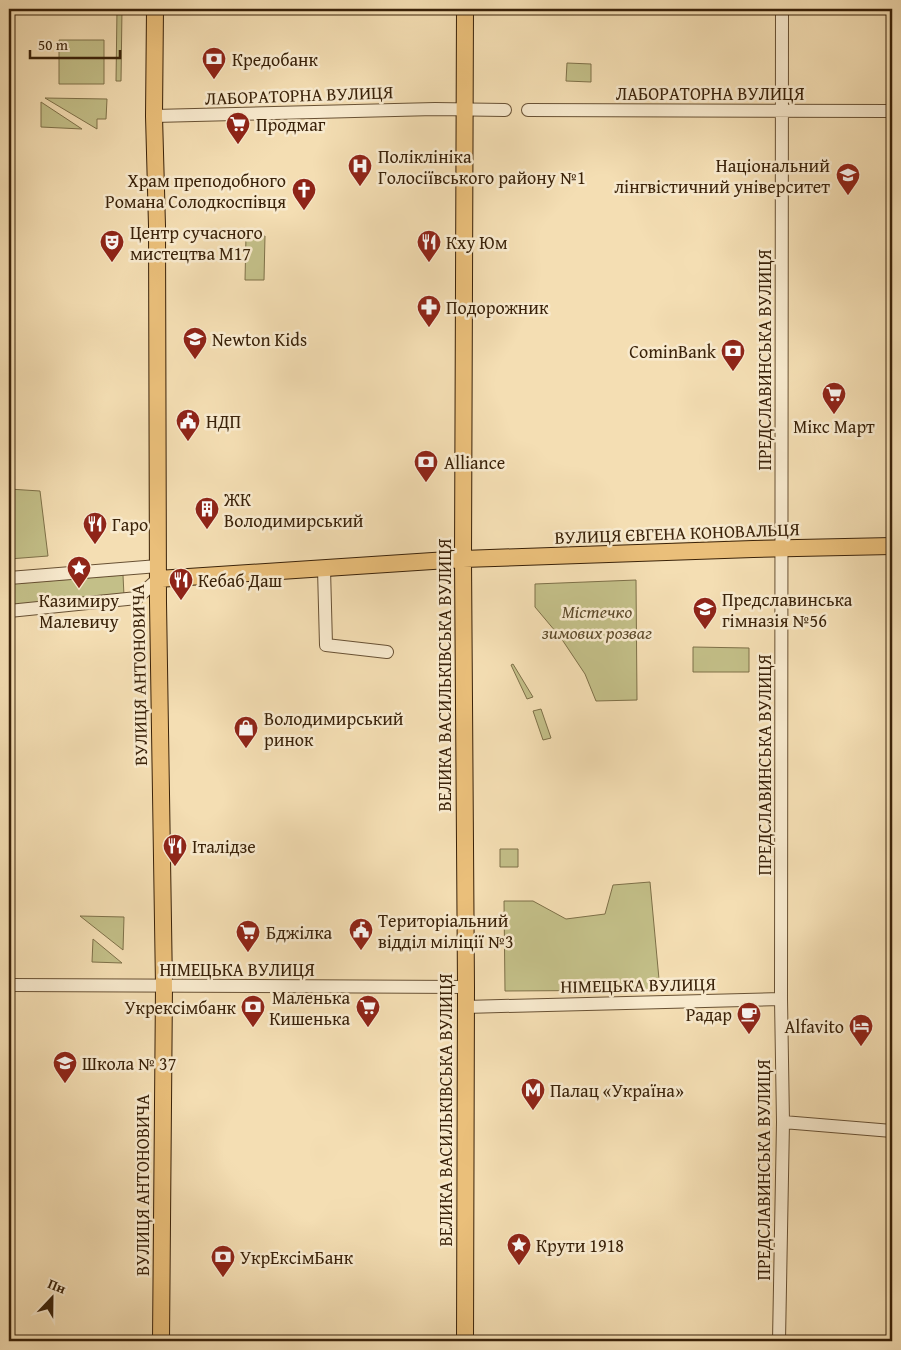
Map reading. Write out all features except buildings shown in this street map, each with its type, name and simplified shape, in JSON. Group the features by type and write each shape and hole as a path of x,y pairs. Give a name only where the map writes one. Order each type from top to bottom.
{"main road":[{"name":"ВУЛИЦЯ АНТОНОВИЧА","path":"155,9 154,116 157,226 158,573 164,986 161,1341"},
{"name":"ВЕЛИКА ВАСИЛЬКІВСЬКА ВУЛИЦЯ","path":"465,9 463,559 466,987 465,1341"},
{"name":"ВУЛИЦЯ ЄВГЕНА КОНОВАЛЬЦЯ","path":"158,573 324,569 463,559 892,546"}],"street":[{"name":"ПРЕДСЛАВИНСЬКА ВУЛИЦЯ","path":"779,1341 783,1122 781,999 782,9"},
{"name":"ЛАБОРАТОРНА ВУЛИЦЯ","path":"154,116 464,109 505,110"},
{"name":"ЛАБОРАТОРНА ВУЛИЦЯ","path":"528,110 892,111"},
{"path":"324,569 326,645 387,652"},
{"path":"9,578 158,573"},
{"path":"9,611 137,598 158,573"},
{"name":"НІМЕЦЬКА ВУЛИЦЯ","path":"9,985 466,987"},
{"name":"НІМЕЦЬКА ВУЛИЦЯ","path":"465,1007 781,999"},
{"path":"783,1122 892,1131"}],"green space":[{"path":"117,9 122,9 121,81 116,81"},
{"path":"59,40 104,40 104,84 59,84"},
{"path":"567,63 591,64 591,82 566,81"},
{"path":"45,98 107,99 106,119 97,119 97,129"},
{"path":"41,102 82,129 41,127"},
{"path":"246,236 265,236 264,280 245,280"},
{"path":"9,489 40,491 48,556 9,559"},
{"path":"123,575 124,596 9,605 9,584"},
{"name":"Містечко зимових розваг","path":"636,580 637,700 596,701 585,674 561,638 535,607 535,584"},
{"path":"693,647 749,648 749,672 693,672"},
{"path":"513,664 533,697 527,699 511,665"},
{"path":"541,709 551,738 543,740 533,711"},
{"path":"500,849 518,849 518,867 500,867"},
{"path":"650,882 660,990 505,991 504,901 533,901 566,919 605,914 613,885"},
{"path":"80,916 124,917 123,950"},
{"path":"93,939 122,963 92,962"}],"place":[{"name":"Кредобанк","path":"214,80"},
{"name":"Продмаг","path":"238,145"},
{"name":"Поліклініка Голосіївського району №1","path":"360,187"},
{"name":"Національний лінгвістичний університет","path":"848,196"},
{"name":"Храм преподобного Романа Солодкоспівця","path":"304,211"},
{"name":"Центр сучасного мистецтва M17","path":"112,263"},
{"name":"Кху Юм","path":"429,263"},
{"name":"Подорожник","path":"429,328"},
{"name":"Newton Kids","path":"195,360"},
{"name":"CominBank","path":"733,372"},
{"name":"Мікс Март","path":"834,415"},
{"name":"НДП","path":"188,442"},
{"name":"Alliance","path":"426,483"},
{"name":"ЖК Володимирський","path":"207,530"},
{"name":"Гаро","path":"95,545"},
{"name":"Казимиру Малевичу","path":"79,589"},
{"name":"Кебаб Даш","path":"181,601"},
{"name":"Предславинська гімназія №56","path":"705,630"},
{"name":"Володимирський ринок","path":"246,749"},
{"name":"Італідзе","path":"175,867"},
{"name":"Територіальний відділ міліції №3","path":"361,951"},
{"name":"Бджілка","path":"248,953"},
{"name":"Укрексімбанк","path":"253,1028"},
{"name":"Маленька Кишенька","path":"368,1028"},
{"name":"Радар","path":"749,1035"},
{"name":"Alfavito","path":"861,1047"},
{"name":"Школа № 37","path":"65,1084"},
{"name":"Палац «Україна»","path":"533,1111"},
{"name":"Крути 1918","path":"519,1266"},
{"name":"УкрЕксімБанк","path":"223,1278"}]}
